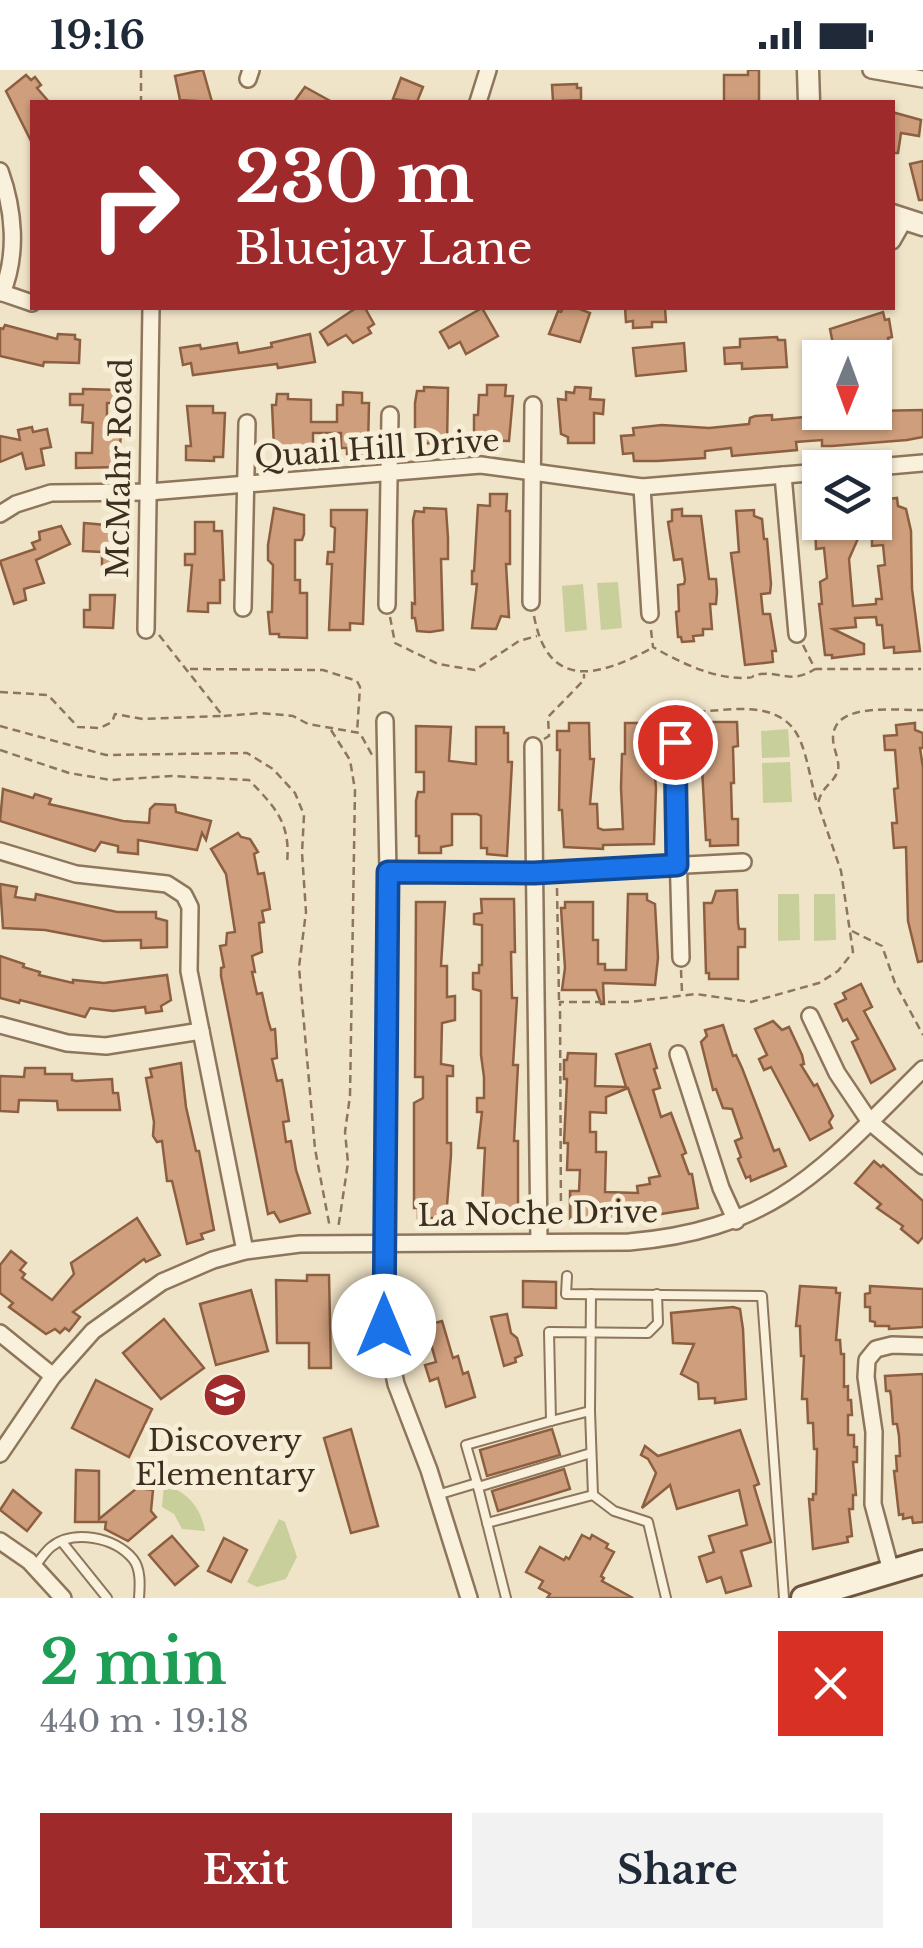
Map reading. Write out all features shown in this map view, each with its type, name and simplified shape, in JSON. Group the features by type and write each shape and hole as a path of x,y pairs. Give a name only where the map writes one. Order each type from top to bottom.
{"main road":[{"path":"803,1598 923,1562"}],"street":[{"path":"479,100 488,70"},
{"path":"808,70 809,100"},
{"path":"872,70 923,79"},
{"path":"0,171 8,191 14,233 7,279 1,292 30,302"},
{"name":"McMahr Road","path":"150,310 152,632"},
{"path":"531,602 533,404"},
{"path":"387,605 390,414"},
{"path":"244,608 247,424"},
{"path":"892,465 923,462"},
{"name":"Quail Hill Drive","path":"0,514 16,504 50,493 149,492 481,464 642,487 802,473"},
{"path":"783,475 797,634"},
{"path":"642,487 650,614"},
{"path":"385,722 388,872 384,1326 392,1364 468,1598"},
{"path":"675,742 681,958"},
{"path":"533,746 539,1237"},
{"path":"0,851 76,874 167,884 184,895 190,907 189,971 244,1251"},
{"path":"388,872 534,880 743,862"},
{"path":"810,1016 836,1073 870,1122 923,1166"},
{"path":"0,1025 67,1044 106,1046 202,1031"},
{"path":"678,1054 721,1188 736,1221"},
{"name":"La Noche Drive","path":"0,1454 53,1376 92,1331 162,1282 213,1260 244,1251 335,1238 384,1244 539,1237 629,1242 676,1238 736,1221 793,1191 923,1069"},
{"path":"0,1334 53,1376"},
{"path":"891,1571 873,1504 874,1432 867,1360 876,1349 923,1346"},
{"path":"0,1541 34,1566 64,1598"}],"lane":[{"path":"567,1276 566,1294 762,1296 784,1598"},
{"path":"591,1294 593,1495"},
{"path":"550,1421 548,1332 648,1333 658,1323 658,1294"},
{"path":"506,1598 466,1446 590,1411"},
{"path":"436,1495 591,1452"},
{"path":"488,1523 593,1495"},
{"path":"593,1495 614,1511 648,1522 666,1598"},
{"path":"34,1566 52,1546 72,1538 97,1538 116,1545 135,1561 139,1598"},
{"path":"62,1542 107,1598"}],"path":[{"path":"141,70 141,100"},
{"path":"531,602 538,636 556,664 584,672 607,670 653,647"},
{"path":"387,605 395,643 455,668 476,670 520,641 538,636"},
{"path":"650,614 653,647"},
{"path":"152,632 188,669 223,716"},
{"path":"797,634 815,669"},
{"path":"653,647 680,662 747,678 764,673 796,678 815,669 922,670"},
{"path":"188,669 324,670 357,681 357,733 374,758"},
{"path":"533,746 549,736 548,717 584,680 584,672"},
{"path":"0,692 48,695 78,727 100,728 112,722 115,714 142,719 260,713 292,716 357,733"},
{"path":"818,804 820,792 839,768 833,738 839,719 847,714 923,710"},
{"path":"560,1002 629,1002 683,995 751,1002 819,983 838,971 854,952 841,871 832,854 795,730 768,711 692,712 675,742"},
{"path":"0,726 106,755 248,753 273,770 294,794 304,815 306,912 299,967 315,1148 335,1238"},
{"path":"329,728 350,760 354,790 351,1062 345,1132 348,1163 335,1238"},
{"path":"0,750 69,773 111,780 171,776 249,780 272,803 286,828 286,863"},
{"path":"534,880 557,887 560,1002 561,1234 539,1237"},
{"path":"851,930 882,946 906,1007 923,1035"},
{"path":"681,958 683,995"}],"green space":[{"path":"618,582 622,628 601,630 597,583"},
{"path":"583,584 587,630 565,632 562,586"},
{"path":"788,729 790,757 762,758 761,731"},
{"path":"790,762 792,802 763,803 762,763"},
{"path":"778,894 799,894 800,940 778,941"},
{"path":"814,894 835,894 836,940 814,941"},
{"path":"164,1484 192,1501 205,1531 182,1529 174,1514 162,1507"},
{"path":"279,1519 285,1522 297,1557 286,1579 257,1587 247,1582"}],"building":[{"path":"203,70 211,100 180,100 175,76"},
{"path":"748,70 759,70 759,100 724,100 724,75 748,75"},
{"path":"26,75 31,80 35,77 41,85 37,88 47,100 30,100 30,139 6,91"},
{"path":"401,78 423,87 418,100 393,99"},
{"path":"577,84 581,100 553,100 552,85"},
{"path":"305,87 328,100 295,100"},
{"path":"895,113 921,120 919,136 901,133 898,153"},
{"path":"923,161 923,200 919,200 910,164"},
{"path":"353,310 366,310 374,324 368,328 371,333 353,343 346,335 328,345 320,332"},
{"path":"483,310 498,336 466,354 460,342 449,348 440,332"},
{"path":"625,310 665,310 666,322 652,322 652,327 633,328 633,321 626,322"},
{"path":"558,311 590,313 580,342 549,334"},
{"path":"883,312 885,320 889,319 892,337 832,340 830,329"},
{"path":"5,325 57,339 58,334 75,335 80,340 79,363 44,362 43,366 0,356 0,328"},
{"path":"310,334 315,362 278,368 277,364 193,375 191,363 183,365 180,348 237,343 239,353"},
{"path":"740,339 785,340 787,367 742,369 742,363 725,364 724,348 740,347"},
{"path":"684,343 686,371 636,376 633,348"},
{"path":"487,385 506,385 505,396 513,396 509,441 474,440 474,415 478,415 479,395 487,395"},
{"path":"424,387 448,388 447,444 419,443 415,403 417,391 424,391"},
{"path":"575,387 591,388 590,399 604,400 603,414 594,413 594,443 568,443 568,437 561,434 558,399 566,400 566,392 574,393"},
{"path":"83,389 120,390 120,403 107,403 107,434 121,434 118,467 76,468 76,453 92,453 93,423 82,422 83,405 70,405 70,394 83,394"},
{"path":"343,392 362,393 362,403 369,403 368,448 363,448 363,454 347,454 347,448 341,448 341,433 313,433 313,454 307,456 286,455 287,448 274,447 272,405 276,405 277,394 288,394 288,399 311,400 311,422 337,422 337,405 343,405"},
{"path":"187,406 213,406 213,413 225,413 223,457 214,457 214,461 186,460 186,446 191,446"},
{"path":"923,410 923,437 832,446 822,446 822,440 796,442 797,450 732,456 731,448 705,451 705,458 657,461 634,461 633,453 623,454 621,436 634,435 633,428 709,428 749,424 755,416 772,415 772,420 802,417 802,430 892,430 892,411"},
{"path":"32,427 33,432 47,429 51,447 41,449 44,465 26,469 22,453 0,462 0,436 20,440 18,430"},
{"path":"490,494 507,494 506,511 510,511 510,564 506,564 509,617 501,616 496,629 472,628 478,505 490,506"},
{"path":"897,498 898,506 906,509 911,531 912,589 920,651 894,653 894,647 884,648 882,625 877,625 876,617 855,618 856,627 833,629 864,644 864,654 832,658 825,655 819,604 820,582 827,578 824,548 816,549 816,540 857,540 849,559 853,606 876,604 876,599 882,599 878,566 885,565 883,545 872,546 872,540 892,540 892,499"},
{"path":"274,508 304,515 302,540 295,540 295,580 300,580 300,593 307,593 307,638 270,634 273,565 268,560 268,545"},
{"path":"424,508 446,509 448,538 448,559 441,559 443,630 430,632 417,631 412,618 413,520 415,511 424,512"},
{"path":"682,509 682,516 701,516 709,579 716,579 717,592 716,604 710,604 712,629 703,629 703,635 693,636 694,641 682,642 676,612 678,585 685,580 682,559 674,560 668,522 672,521 672,510"},
{"path":"331,510 367,510 363,624 350,623 350,630 329,630 332,564 327,564 328,552 334,552 335,528 331,526"},
{"path":"754,510 754,516 762,519 767,539 771,584 770,593 761,594 763,614 770,614 776,651 772,651 773,662 745,665 731,553 739,552 736,511"},
{"path":"195,522 214,522 214,531 222,531 224,580 220,580 220,603 208,603 208,612 188,611 192,565 185,565 185,554 195,554"},
{"path":"84,523 117,526 117,568 102,568 102,552 83,551"},
{"path":"61,526 70,544 36,560 44,583 24,589 26,600 14,604 0,561 35,549 32,543 40,540 39,532"},
{"path":"90,595 115,595 113,628 84,627 84,610 90,610"},
{"path":"737,722 738,746 733,747 731,783 732,819 738,819 738,845 710,846 710,840 706,840 702,768 705,748 701,748 701,734 703,725"},
{"path":"569,723 589,723 590,759 594,759 590,804 597,804 598,828 603,830 623,829 625,723 643,723 643,730 651,733 656,788 654,844 603,845 603,849 564,847 557,731 569,731"},
{"path":"915,723 915,730 923,733 923,961 918,962 908,921 906,847 894,848 894,789 898,788 895,750 885,750 884,736 897,735 896,725"},
{"path":"416,726 451,727 449,761 476,764 476,727 504,727 504,733 508,733 508,762 512,762 507,856 487,854 487,848 481,848 481,816 477,814 452,814 452,845 441,847 441,853 419,853 416,801 418,792 424,792 424,772 416,772"},
{"path":"3,789 33,798 35,794 51,799 49,804 123,821 149,823 150,809 155,804 175,805 176,812 211,821 206,840 202,833 197,850 138,840 138,854 118,852 118,846 101,842 95,851 0,821"},
{"path":"238,833 250,839 258,852 254,854 258,874 264,873 270,909 262,911 262,952 252,956 252,972 271,1030 275,1029 277,1058 272,1059 277,1081 282,1080 284,1091 289,1121 283,1122 286,1142 291,1141 310,1213 280,1222 274,1212 268,1214 221,976 224,967 220,946 226,945 227,933 235,932 226,874 211,849"},
{"path":"0,884 17,887 15,897 35,900 36,894 117,912 156,912 156,918 167,921 167,947 141,948 141,940 103,941 45,930 3,928"},
{"path":"737,890 739,929 745,929 745,947 738,947 738,979 709,979 704,903 712,903 716,891"},
{"path":"628,894 647,894 647,900 655,904 655,985 603,983 604,1004 596,990 562,990 565,968 561,908 565,908 565,902 593,902 593,940 598,940 598,964 605,964 605,970 626,970"},
{"path":"481,899 514,899 512,998 517,998 513,1065 518,1065 514,1141 518,1141 518,1210 507,1216 507,1221 488,1222 487,1207 482,1207 485,1148 478,1148 482,1112 477,1112 477,1098 484,1098 481,991 473,989 473,973 479,973 482,965 482,925 474,924 474,914 482,913"},
{"path":"416,902 445,902 441,966 447,966 447,997 455,996 455,1020 442,1023 441,1064 453,1066 453,1076 447,1076 447,1143 451,1143 451,1155 446,1218 418,1218 418,1208 414,1208 414,1103 423,1098 423,1077 415,1077"},
{"path":"0,956 24,964 23,967 40,972 39,975 73,983 167,975 171,1000 161,1006 162,1011 146,1013 145,1007 113,1011 90,1008 85,1017 20,1000 19,1003 0,998"},
{"path":"861,984 872,1007 864,1011 895,1069 871,1083 852,1042 858,1039 835,1004 846,999 843,993"},
{"path":"773,1021 782,1030 789,1027 802,1055 801,1065 814,1086 817,1084 833,1116 829,1122 832,1128 810,1140 771,1067 764,1070 759,1059 767,1055 755,1029"},
{"path":"723,1025 774,1151 779,1149 786,1166 751,1181 738,1159 741,1157 735,1141 742,1138 732,1109 723,1108 716,1089 713,1090 701,1042 707,1036 705,1030"},
{"path":"650,1044 660,1088 653,1090 661,1117 671,1113 686,1153 682,1155 692,1174 698,1208 655,1215 654,1207 648,1208 648,1204 622,1211 619,1219 570,1219 570,1191 579,1191 580,1170 567,1170 564,1060 568,1053 596,1054 595,1086 626,1087 616,1054","holes":["628,1088 660,1176 649,1178 650,1184 637,1186 638,1193 605,1192 606,1152 596,1152 590,1112 606,1113 606,1097"]},
{"path":"181,1063 186,1107 214,1230 187,1244 172,1181 167,1181 162,1141 157,1142 153,1136 146,1078 152,1077 150,1069"},
{"path":"25,1068 45,1068 45,1074 72,1074 76,1081 112,1079 120,1110 58,1110 57,1101 19,1100 18,1112 0,1111 0,1076 24,1077"},
{"path":"874,1161 923,1201 923,1237 918,1243 855,1183"},
{"path":"137,1218 160,1255 146,1262 144,1259 73,1312 80,1317 69,1331 65,1328 60,1333 55,1329 46,1334 9,1307 13,1303 0,1293 0,1265 11,1251 26,1263 20,1270 25,1274 22,1278 52,1300 74,1274 71,1263"},
{"path":"307,1275 329,1275 331,1368 309,1368 309,1343 277,1343 276,1280 307,1281"},
{"path":"523,1281 556,1282 556,1308 523,1307"},
{"path":"800,1286 836,1288 836,1293 840,1293 836,1340 840,1340 844,1354 844,1387 848,1386 851,1400 848,1435 854,1435 857,1447 857,1462 853,1462 856,1495 853,1509 849,1509 852,1536 847,1537 848,1542 813,1549 809,1499 813,1500 816,1494 817,1449 813,1423 808,1423 807,1399 802,1399 804,1356 800,1326 796,1326"},
{"path":"870,1286 923,1289 923,1327 875,1326 870,1321 870,1307 865,1307 865,1294 870,1293"},
{"path":"251,1290 268,1351 216,1365 200,1304"},
{"path":"740,1309 743,1329 746,1399 715,1403 715,1398 699,1399 698,1383 681,1374 694,1344 673,1343 671,1313"},
{"path":"507,1314 522,1355 504,1366 491,1317"},
{"path":"164,1319 204,1368 161,1399 123,1353"},
{"path":"442,1321 453,1358 458,1356 463,1374 468,1372 475,1397 446,1407 438,1378 430,1381 425,1365 436,1362 425,1323"},
{"path":"923,1374 923,1522 913,1523 912,1517 903,1519 903,1514 899,1515 894,1471 896,1456 900,1456 899,1436 897,1424 893,1424 885,1376"},
{"path":"96,1380 152,1409 129,1457 72,1428"},
{"path":"351,1429 378,1526 351,1533 324,1438"},
{"path":"552,1429 560,1455 487,1476 480,1450"},
{"path":"740,1430 759,1484 754,1486 771,1542 741,1551 751,1586 726,1593 721,1577 707,1582 699,1557 714,1552 709,1536 747,1525 739,1490 677,1509 670,1485 642,1508 656,1473 641,1455 645,1446 658,1456"},
{"path":"564,1469 570,1489 498,1511 492,1491"},
{"path":"76,1470 99,1471 99,1519 137,1488 153,1490 151,1511 156,1517 128,1541 105,1529 106,1522 75,1522"},
{"path":"13,1490 41,1513 27,1531 0,1510"},
{"path":"582,1535 590,1539 592,1535 608,1544 606,1548 614,1552 602,1581 633,1598 547,1598 550,1594 539,1588 543,1581 526,1572 540,1547 569,1559"},
{"path":"172,1536 198,1566 175,1585 149,1555"},
{"path":"224,1538 247,1550 231,1582 208,1571"}],"place":[{"name":"Discovery Elementary","path":"225,1395"}],"route":[{"path":"384,1326 388,872 534,873 677,865 675,742"}]}
